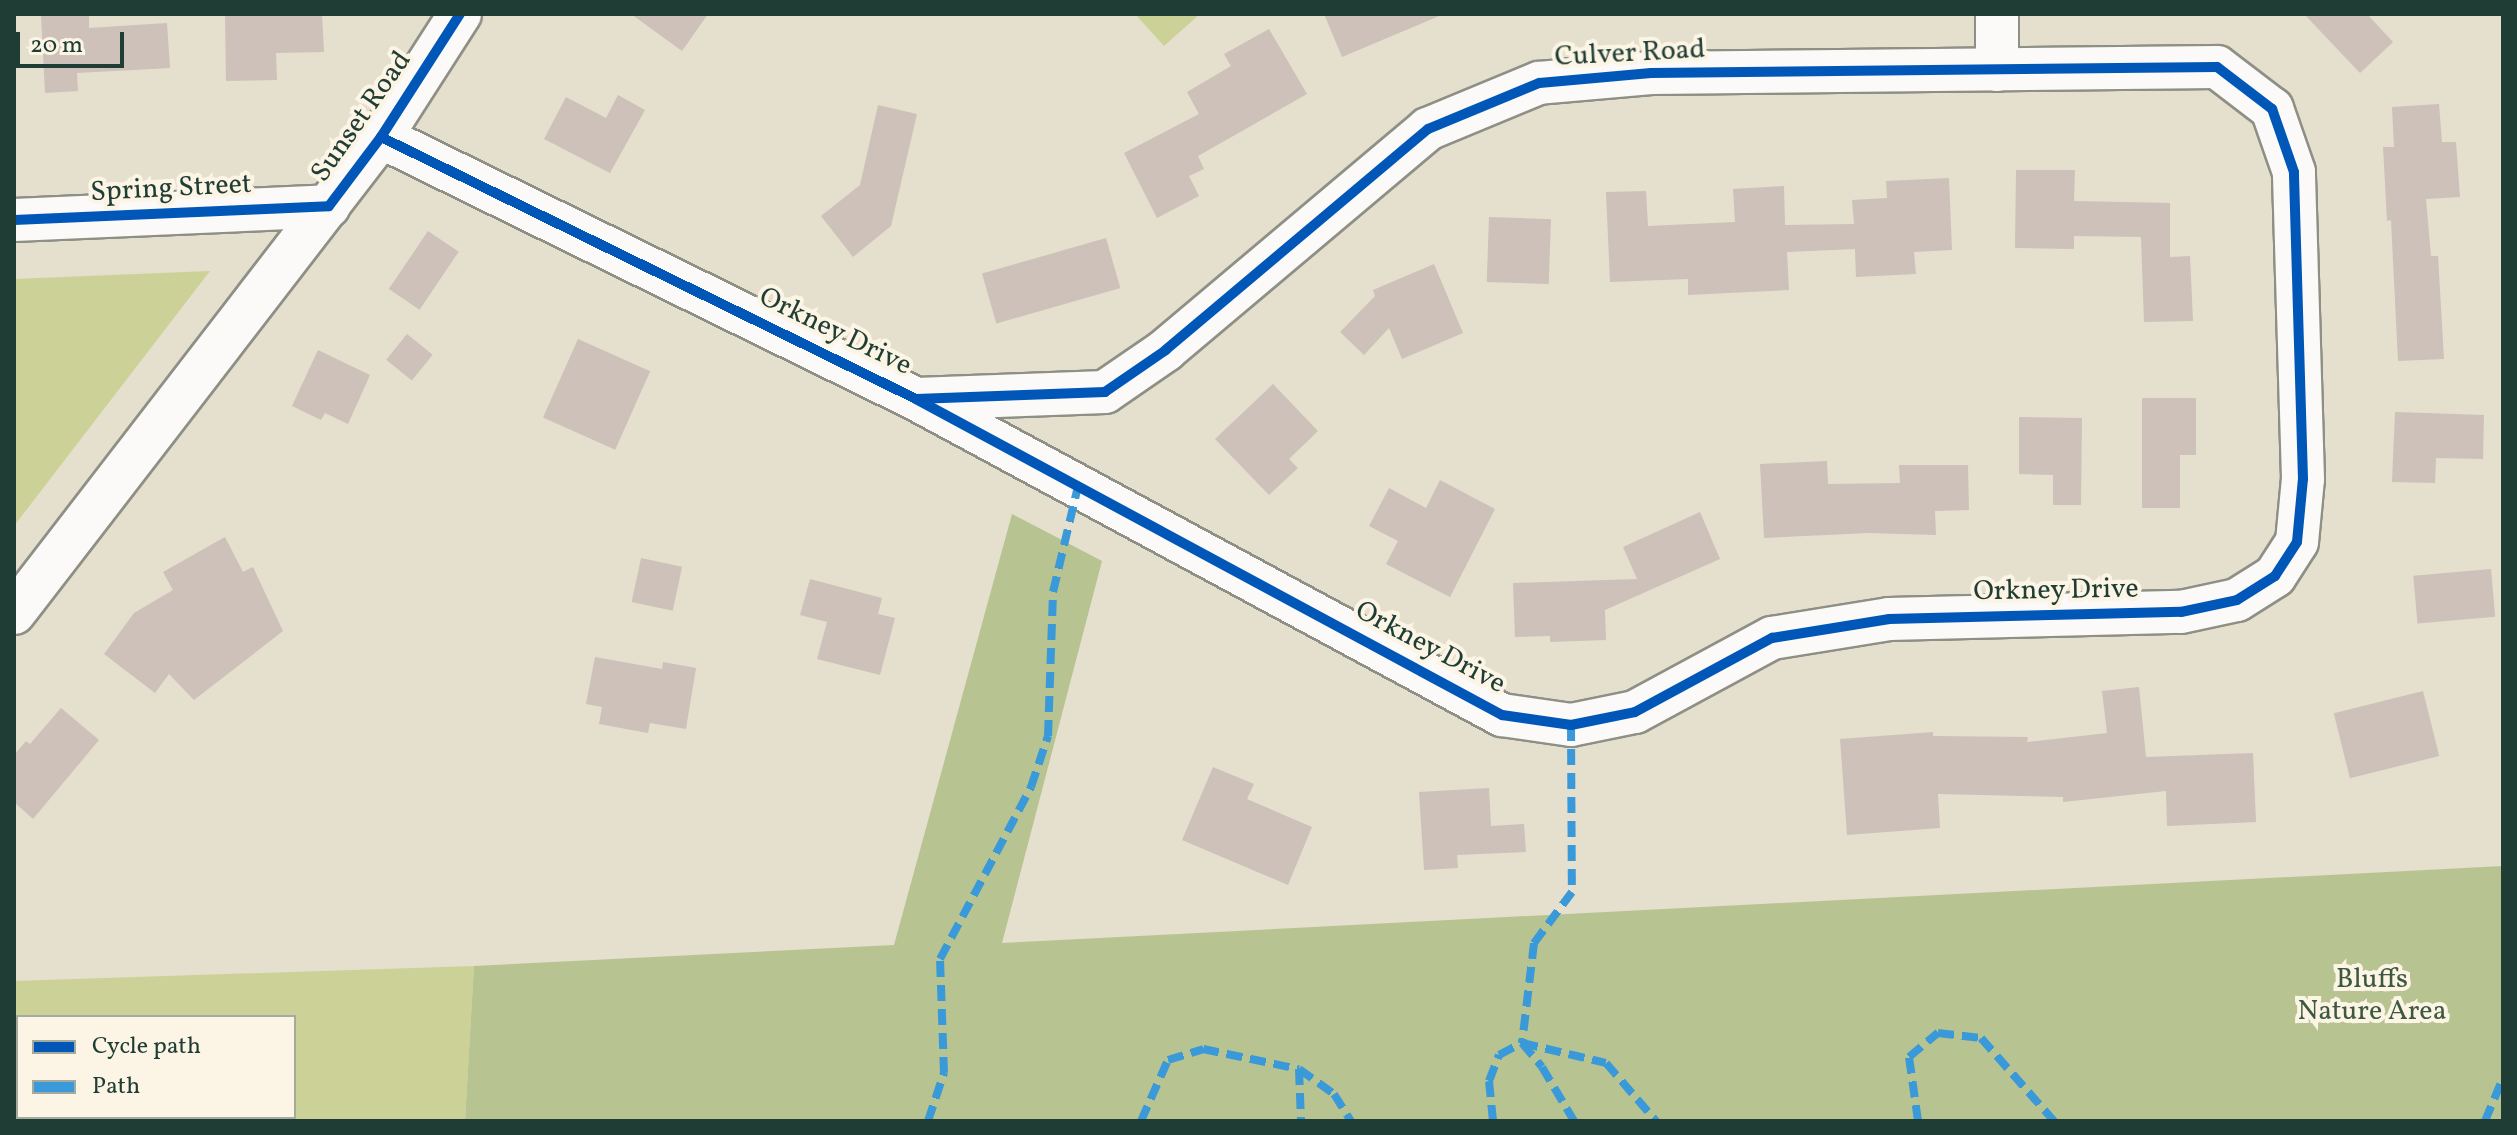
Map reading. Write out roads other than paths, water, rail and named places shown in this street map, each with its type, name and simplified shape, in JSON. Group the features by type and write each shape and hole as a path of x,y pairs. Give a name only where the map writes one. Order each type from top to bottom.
{"street":[{"name":"Sunset Road","path":"14,613 381,137 460,14"},
{"path":"1997,14 1997,70"},
{"name":"Culver Road","path":"916,399 1105,392 1166,350 1428,129 1539,83 1651,73 2217,67 2272,109 2294,172"},
{"name":"Orkney Drive","path":"381,137 916,399 1502,715 1571,725 1635,712 1772,638 1889,619 2181,612 2237,600 2275,576 2297,542 2303,479 2294,172"},
{"name":"Spring Street","path":"14,220 329,206"}],"park label":[{"name":"Bluffs Nature Area","path":"2372,996"}]}
